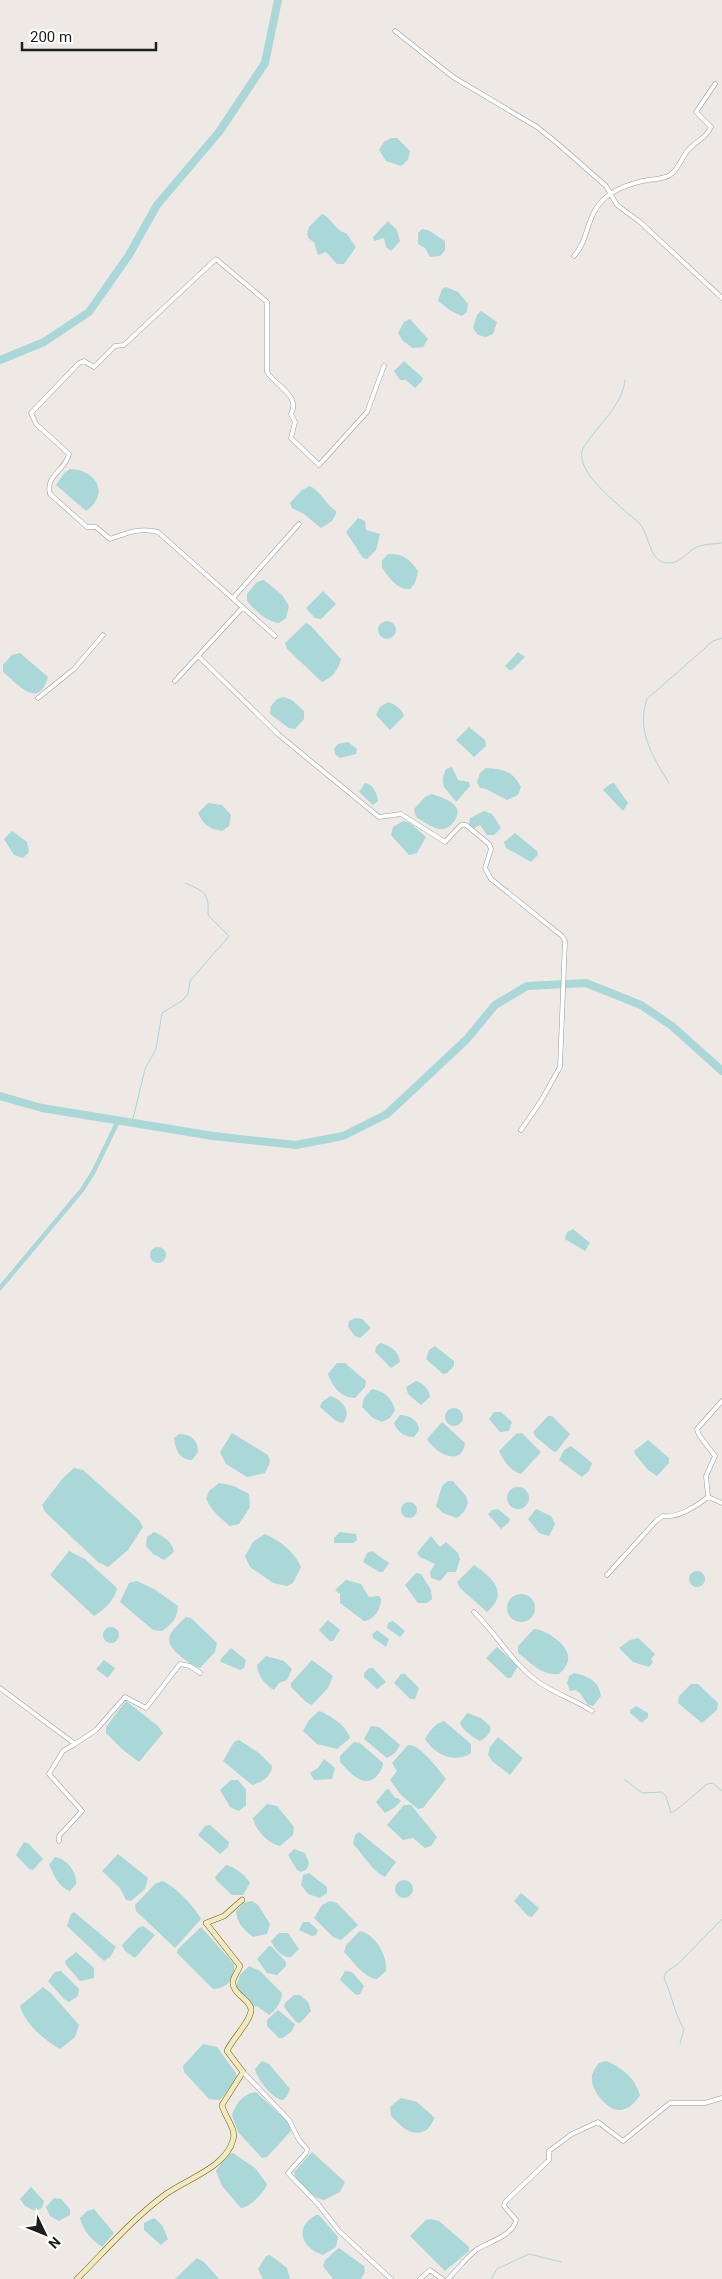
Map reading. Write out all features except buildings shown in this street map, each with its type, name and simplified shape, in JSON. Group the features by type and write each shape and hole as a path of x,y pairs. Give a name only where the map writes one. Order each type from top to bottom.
{"street":[{"path":"396,31 453,77 537,127 596,177 611,194 617,205 640,222 722,298"},
{"path":"574,256 582,248 589,219 595,209 611,194 632,184 663,178 676,170 682,156 709,131 711,127 696,112 715,84"},
{"path":"275,636 158,532 147,529 135,530 110,539 96,528 87,527 50,494 48,488 52,477 68,460 68,454 36,424 31,413 79,363 84,360 94,367 115,346 124,345 216,259 267,302 267,372 294,400 295,407 291,414 295,422 291,438 320,465 367,412 384,366"},
{"path":"233,598 299,524"},
{"path":"176,681 243,608"},
{"path":"38,698 74,669 103,635"},
{"path":"198,656 280,735 379,817 401,814 445,842 462,825 466,825 489,844 491,849 485,868 491,879 562,936 565,941 560,1067 541,1101 520,1130"},
{"path":"708,1497 706,1476 715,1456 699,1435 697,1429 722,1401"},
{"path":"708,1497 722,1503"},
{"path":"607,1575 656,1521 664,1516 670,1517 683,1510 693,1509 708,1497"},
{"path":"474,1612 489,1626 498,1642 539,1683 592,1710"},
{"path":"59,1841 59,1836 82,1811 49,1774 63,1752 96,1730 126,1697 146,1708 180,1664 190,1666 200,1673"},
{"path":"0,1688 75,1744"},
{"path":"242,1900 224,1916 206,1923 240,1966 233,1980 234,1985 249,2004 251,2010 249,2018 231,2042 227,2051 243,2072 289,2120 299,2140 307,2148 306,2153 288,2173 318,2204 339,2231 391,2279"},
{"path":"77,2279 149,2207 214,2165 230,2149 234,2138 234,2130 224,2115 222,2105 243,2072"},
{"path":"448,2279 476,2250 496,2241 515,2225 516,2220 504,2206 505,2202 549,2160 550,2151 572,2134 598,2122 623,2141 670,2104 705,2103 722,2098"},
{"path":"420,2279 430,2270 442,2279"}],"water":[{"path":"391,138 397,138 410,151 408,160 401,166 386,161 379,150 384,142"},
{"path":"322,214 339,230 346,233 356,247 344,264 337,264 326,252 318,255 314,242 309,239 307,234 309,227"},
{"path":"388,221 397,230 400,241 391,251 386,247 384,238 374,241 373,237"},
{"path":"422,229 428,230 445,241 445,250 440,256 430,257 425,248 418,244 418,233"},
{"path":"446,287 458,292 468,304 467,312 462,316 451,311 438,301 442,289"},
{"path":"481,311 497,322 493,334 486,337 478,335 473,328 477,315"},
{"path":"410,319 428,339 423,347 413,348 403,341 398,333 404,322"},
{"path":"404,361 423,378 415,388 406,380 400,380 394,371"},
{"path":"70,469 79,470 87,474 97,484 99,491 97,497 86,511 56,485 64,473"},
{"path":"310,486 318,491 336,511 332,521 321,528 304,514 292,508 290,503 302,490"},
{"path":"358,518 365,521 366,530 380,534 376,550 367,559 363,558 346,532"},
{"path":"388,554 405,558 418,571 415,583 410,589 397,585 382,568 382,561"},
{"path":"264,580 282,595 289,606 286,618 279,623 265,618 247,601 247,594 257,582"},
{"path":"323,591 336,604 321,619 315,618 306,608"},
{"path":"387,621 393,624 396,630 393,636 387,639 381,636 378,630 381,624"},
{"path":"306,623 341,659 334,673 322,682 287,649 285,643"},
{"path":"518,652 525,657 512,670 509,670 505,666"},
{"path":"20,653 48,677 44,687 39,692 28,692 3,672 3,665 12,655"},
{"path":"284,697 292,700 304,711 304,719 295,729 289,728 270,714 271,706 277,699"},
{"path":"388,702 398,707 404,716 390,730 376,715 380,707"},
{"path":"469,727 485,740 486,746 474,757 456,740"},
{"path":"348,742 357,749 356,754 340,758 335,754 334,749 338,744"},
{"path":"452,767 458,780 469,782 470,786 456,802 443,783 446,769"},
{"path":"486,768 502,770 515,777 521,787 518,795 507,800 486,789 480,788 477,782 480,773"},
{"path":"365,783 374,789 377,795 378,801 373,805 359,792"},
{"path":"614,783 628,803 623,811 603,790"},
{"path":"432,794 451,802 456,807 457,814 454,822 444,829 435,828 416,817 414,809 425,797"},
{"path":"208,803 222,805 231,815 229,826 222,831 207,825 198,813"},
{"path":"484,811 492,814 501,828 494,835 487,835 480,825 474,828 469,824 470,818"},
{"path":"403,821 410,823 426,837 417,853 409,855 391,835 393,827"},
{"path":"12,831 27,842 29,852 23,858 14,855 4,839"},
{"path":"515,833 537,851 538,855 531,862 506,848 504,842"},
{"path":"573,1229 590,1243 585,1251 565,1239 567,1232"},
{"path":"155,1247 161,1247 166,1252 164,1261 155,1263 150,1258 150,1252"},
{"path":"355,1318 362,1319 371,1328 360,1338 355,1336 348,1327 349,1321"},
{"path":"380,1343 387,1345 393,1350 398,1355 400,1362 391,1368 375,1352 376,1347"},
{"path":"435,1346 454,1361 454,1366 447,1373 443,1374 426,1359 429,1350"},
{"path":"337,1363 345,1363 366,1381 365,1387 355,1398 341,1394 332,1383 328,1374"},
{"path":"416,1381 421,1383 430,1394 430,1397 421,1405 408,1394 406,1387"},
{"path":"372,1389 380,1391 387,1396 395,1410 390,1418 382,1422 373,1418 362,1407 364,1398"},
{"path":"330,1396 339,1400 345,1407 347,1415 343,1423 336,1421 320,1407 322,1402"},
{"path":"454,1408 460,1411 463,1417 460,1423 454,1426 448,1423 445,1417 448,1411"},
{"path":"494,1412 501,1412 512,1422 509,1431 500,1432 489,1419"},
{"path":"400,1415 410,1417 419,1426 419,1430 414,1437 404,1435 397,1429 394,1423"},
{"path":"548,1416 552,1416 570,1434 557,1451 554,1452 536,1437 533,1432"},
{"path":"442,1422 465,1443 463,1451 459,1455 448,1456 442,1453 427,1439"},
{"path":"232,1433 268,1455 270,1462 265,1473 247,1477 226,1464 220,1452"},
{"path":"522,1433 541,1452 521,1474 508,1465 499,1451 516,1434"},
{"path":"179,1434 193,1438 197,1444 198,1452 192,1460 181,1456 175,1446 174,1438"},
{"path":"648,1440 669,1458 669,1463 657,1476 648,1470 634,1451"},
{"path":"571,1446 592,1463 589,1471 582,1477 559,1460 564,1450"},
{"path":"74,1468 83,1470 139,1520 143,1527 128,1550 108,1567 98,1562 45,1512 42,1505 63,1478"},
{"path":"448,1481 453,1481 466,1496 468,1503 464,1512 457,1518 443,1513 436,1506 442,1486"},
{"path":"219,1483 234,1486 249,1494 250,1507 239,1524 230,1526 216,1514 206,1499 209,1491"},
{"path":"518,1487 528,1494 529,1498 522,1508 518,1509 508,1502 507,1498 514,1488"},
{"path":"406,1502 412,1502 417,1507 415,1516 406,1518 401,1513 401,1507"},
{"path":"498,1509 510,1519 501,1529 488,1514 492,1510"},
{"path":"536,1509 551,1516 555,1524 549,1536 539,1533 528,1519"},
{"path":"154,1532 161,1535 172,1545 174,1552 164,1560 153,1554 146,1546 147,1537"},
{"path":"340,1532 356,1534 357,1540 353,1543 334,1543 334,1538"},
{"path":"265,1534 286,1547 295,1556 301,1567 293,1583 287,1586 273,1583 250,1567 245,1556 253,1542"},
{"path":"431,1536 440,1547 446,1542 458,1553 460,1559 456,1572 448,1572 440,1581 431,1578 430,1572 435,1564 420,1557 417,1553"},
{"path":"69,1551 85,1559 117,1588 109,1604 94,1616 50,1575"},
{"path":"372,1551 389,1563 383,1572 379,1572 363,1562 367,1553"},
{"path":"474,1565 492,1580 498,1592 494,1605 487,1612 460,1588 457,1582"},
{"path":"694,1571 700,1571 705,1576 703,1585 694,1587 689,1582 689,1576"},
{"path":"416,1573 421,1574 431,1590 432,1599 427,1603 418,1603 405,1585"},
{"path":"346,1580 361,1584 369,1597 379,1596 381,1599 378,1610 371,1619 364,1621 340,1603 340,1594 335,1590"},
{"path":"137,1581 154,1589 178,1606 173,1621 162,1631 153,1630 120,1602 129,1583"},
{"path":"521,1594 531,1598 535,1608 531,1618 521,1622 511,1618 507,1608 511,1598"},
{"path":"186,1617 191,1618 217,1643 215,1652 200,1668 191,1664 176,1652 170,1643 171,1633"},
{"path":"328,1620 340,1630 333,1641 330,1641 319,1630"},
{"path":"393,1621 405,1631 400,1637 387,1628 388,1623"},
{"path":"108,1627 114,1627 119,1632 117,1641 108,1643 103,1638 103,1632"},
{"path":"534,1629 555,1638 567,1652 567,1663 559,1674 542,1671 518,1653 518,1646"},
{"path":"377,1630 389,1639 386,1647 373,1638 372,1635"},
{"path":"638,1638 655,1654 651,1659 653,1662 649,1667 633,1662 619,1648 630,1640"},
{"path":"497,1647 518,1666 511,1678 507,1678 486,1658"},
{"path":"231,1648 246,1660 244,1668 240,1670 221,1662 220,1660"},
{"path":"266,1656 284,1661 292,1669 287,1680 279,1683 274,1690 262,1680 257,1669 257,1665"},
{"path":"104,1660 115,1668 108,1678 96,1669"},
{"path":"312,1660 333,1676 328,1688 312,1705 306,1702 291,1687 291,1683"},
{"path":"369,1668 373,1668 386,1682 377,1689 364,1677 364,1673"},
{"path":"574,1673 592,1680 598,1686 601,1696 593,1706 588,1705 580,1693 575,1690 570,1691 567,1683 569,1676"},
{"path":"401,1674 405,1674 419,1688 415,1699 410,1699 394,1683"},
{"path":"691,1684 698,1684 718,1703 717,1710 702,1723 678,1703 679,1696"},
{"path":"126,1701 158,1726 163,1733 139,1762 106,1733 106,1727"},
{"path":"636,1706 648,1713 648,1717 642,1723 630,1713 630,1710"},
{"path":"319,1711 338,1722 350,1738 337,1749 317,1744 303,1731 309,1720"},
{"path":"467,1713 481,1718 490,1726 488,1735 480,1741 471,1736 461,1726 460,1723"},
{"path":"444,1721 471,1744 471,1753 458,1758 452,1758 439,1753 429,1745 425,1739 435,1726"},
{"path":"371,1726 379,1727 400,1745 395,1753 387,1758 364,1739"},
{"path":"498,1737 523,1758 510,1775 492,1761 488,1755 490,1747"},
{"path":"239,1740 259,1753 272,1766 268,1776 259,1783 252,1785 223,1761 234,1742"},
{"path":"354,1742 360,1743 383,1763 380,1772 371,1780 361,1780 340,1762 340,1756"},
{"path":"408,1745 418,1748 446,1779 423,1808 418,1809 401,1795 390,1780 397,1771 392,1763"},
{"path":"324,1759 335,1768 332,1779 314,1780 310,1773 318,1768"},
{"path":"231,1780 238,1780 246,1790 246,1805 239,1811 230,1807 220,1790"},
{"path":"389,1789 395,1798 401,1801 385,1813 376,1802"},
{"path":"267,1804 277,1806 294,1827 293,1835 280,1846 267,1839 254,1823 253,1818"},
{"path":"404,1805 411,1805 437,1837 431,1846 425,1848 413,1838 403,1840 387,1825"},
{"path":"210,1825 229,1842 228,1847 220,1854 198,1835 205,1826"},
{"path":"359,1832 396,1862 385,1877 372,1866 353,1844 355,1835"},
{"path":"24,1842 29,1844 43,1859 33,1870 29,1869 16,1855"},
{"path":"294,1849 305,1853 309,1863 307,1869 301,1872 297,1870 288,1855"},
{"path":"118,1854 148,1878 145,1889 131,1901 126,1900 120,1888 102,1871"},
{"path":"55,1857 67,1863 75,1875 76,1884 70,1891 60,1884 49,1865"},
{"path":"226,1865 240,1872 250,1883 243,1895 232,1895 216,1880 215,1877"},
{"path":"309,1873 327,1887 327,1893 320,1898 308,1894 301,1885 303,1875"},
{"path":"404,1880 410,1883 413,1889 410,1895 404,1898 398,1895 395,1889 398,1883"},
{"path":"162,1881 173,1887 184,1897 201,1919 175,1948 136,1911 135,1905 155,1884"},
{"path":"521,1893 539,1908 532,1917 528,1916 514,1901"},
{"path":"252,1901 258,1905 270,1924 267,1934 253,1937 239,1922 236,1911 244,1903"},
{"path":"330,1901 337,1903 358,1925 341,1940 333,1937 314,1918 322,1905"},
{"path":"74,1912 116,1947 110,1957 104,1961 67,1926 71,1914"},
{"path":"303,1922 309,1922 318,1930 316,1935 312,1936 299,1930"},
{"path":"143,1926 155,1935 135,1958 125,1951 122,1945 138,1928"},
{"path":"201,1927 234,1964 234,1974 230,1982 222,1987 213,1989 177,1953 178,1949"},
{"path":"360,1931 371,1936 383,1953 386,1971 377,1979 363,1972 344,1952 346,1945"},
{"path":"279,1933 288,1933 299,1949 291,1957 282,1955 271,1941"},
{"path":"269,1946 286,1962 286,1966 277,1975 267,1973 257,1959"},
{"path":"76,1952 94,1968 94,1978 80,1981 66,1965 65,1961"},
{"path":"249,1966 260,1971 282,1993 278,2006 269,2015 257,2006 252,2007 236,1986 240,1975"},
{"path":"61,1971 79,1989 78,1996 69,2002 48,1981 55,1972"},
{"path":"345,1971 352,1972 364,1986 360,1994 356,1995 340,1980"},
{"path":"43,1987 51,1993 79,2025 75,2037 60,2049 36,2031 26,2019 20,2006"},
{"path":"294,1995 300,1995 308,2002 311,2011 300,2023 296,2022 284,2007 285,2003"},
{"path":"278,2010 295,2024 292,2031 283,2038 279,2038 267,2026 267,2020"},
{"path":"203,2044 217,2047 236,2073 237,2079 220,2100 209,2099 184,2072 183,2066"},
{"path":"262,2061 269,2064 290,2089 283,2100 270,2093 259,2078 255,2069"},
{"path":"606,2061 617,2066 627,2074 638,2089 640,2095 632,2105 623,2110 613,2109 608,2106 597,2094 592,2083 594,2071 599,2063"},
{"path":"256,2092 288,2122 291,2131 267,2157 262,2158 238,2132 232,2115 241,2100 247,2095"},
{"path":"401,2098 417,2102 435,2118 428,2129 417,2133 412,2132 403,2128 391,2116 390,2107"},
{"path":"312,2152 345,2182 340,2192 324,2200 305,2190 295,2177 294,2172"},
{"path":"233,2153 255,2168 267,2184 256,2199 241,2208 222,2186 216,2171 228,2154"},
{"path":"31,2187 44,2201 42,2208 35,2211 25,2206 20,2199"},
{"path":"54,2198 61,2199 70,2209 70,2215 59,2221 50,2216 46,2207"},
{"path":"94,2209 114,2233 102,2247 88,2235 80,2218 87,2211"},
{"path":"316,2215 319,2215 338,2237 336,2247 323,2255 310,2248 305,2243 303,2237 304,2226"},
{"path":"154,2218 162,2225 168,2239 161,2245 144,2230 144,2223"},
{"path":"426,2220 439,2221 469,2247 469,2251 445,2271 410,2236"},
{"path":"339,2248 364,2266 365,2272 361,2279 333,2279 323,2266 325,2260"},
{"path":"270,2255 287,2268 290,2279 263,2279 258,2269 266,2256"},
{"path":"197,2258 204,2262 219,2279 175,2279"}],"waterway":[{"path":"0,360 44,342 89,312 129,255 157,205 219,132 265,63 278,0"},
{"path":"625,380 621,396 582,451 582,460 586,470 593,480 639,523 643,528 652,552 660,561 666,563 676,562 699,546 722,543"},
{"path":"669,783 652,753 645,733 644,711 647,699 713,641 722,638"},
{"path":"132,1123 145,1069 156,1049 162,1013 183,1000 188,994 190,981 229,936 208,915 208,902 204,894 185,883"},
{"path":"0,1096 42,1108 213,1136 296,1145 343,1136 387,1114 467,1039 495,1005 527,986 586,983 641,1005 672,1026 722,1071"},
{"path":"0,1288 82,1190 94,1171 118,1121"},
{"path":"624,1779 642,1793 662,1792 666,1796 671,1813 707,1784 713,1783 722,1791"},
{"path":"681,2044 684,2029 664,1978 666,1972 677,1965 722,1919"},
{"path":"491,2279 497,2269 529,2254 561,2262"}]}
